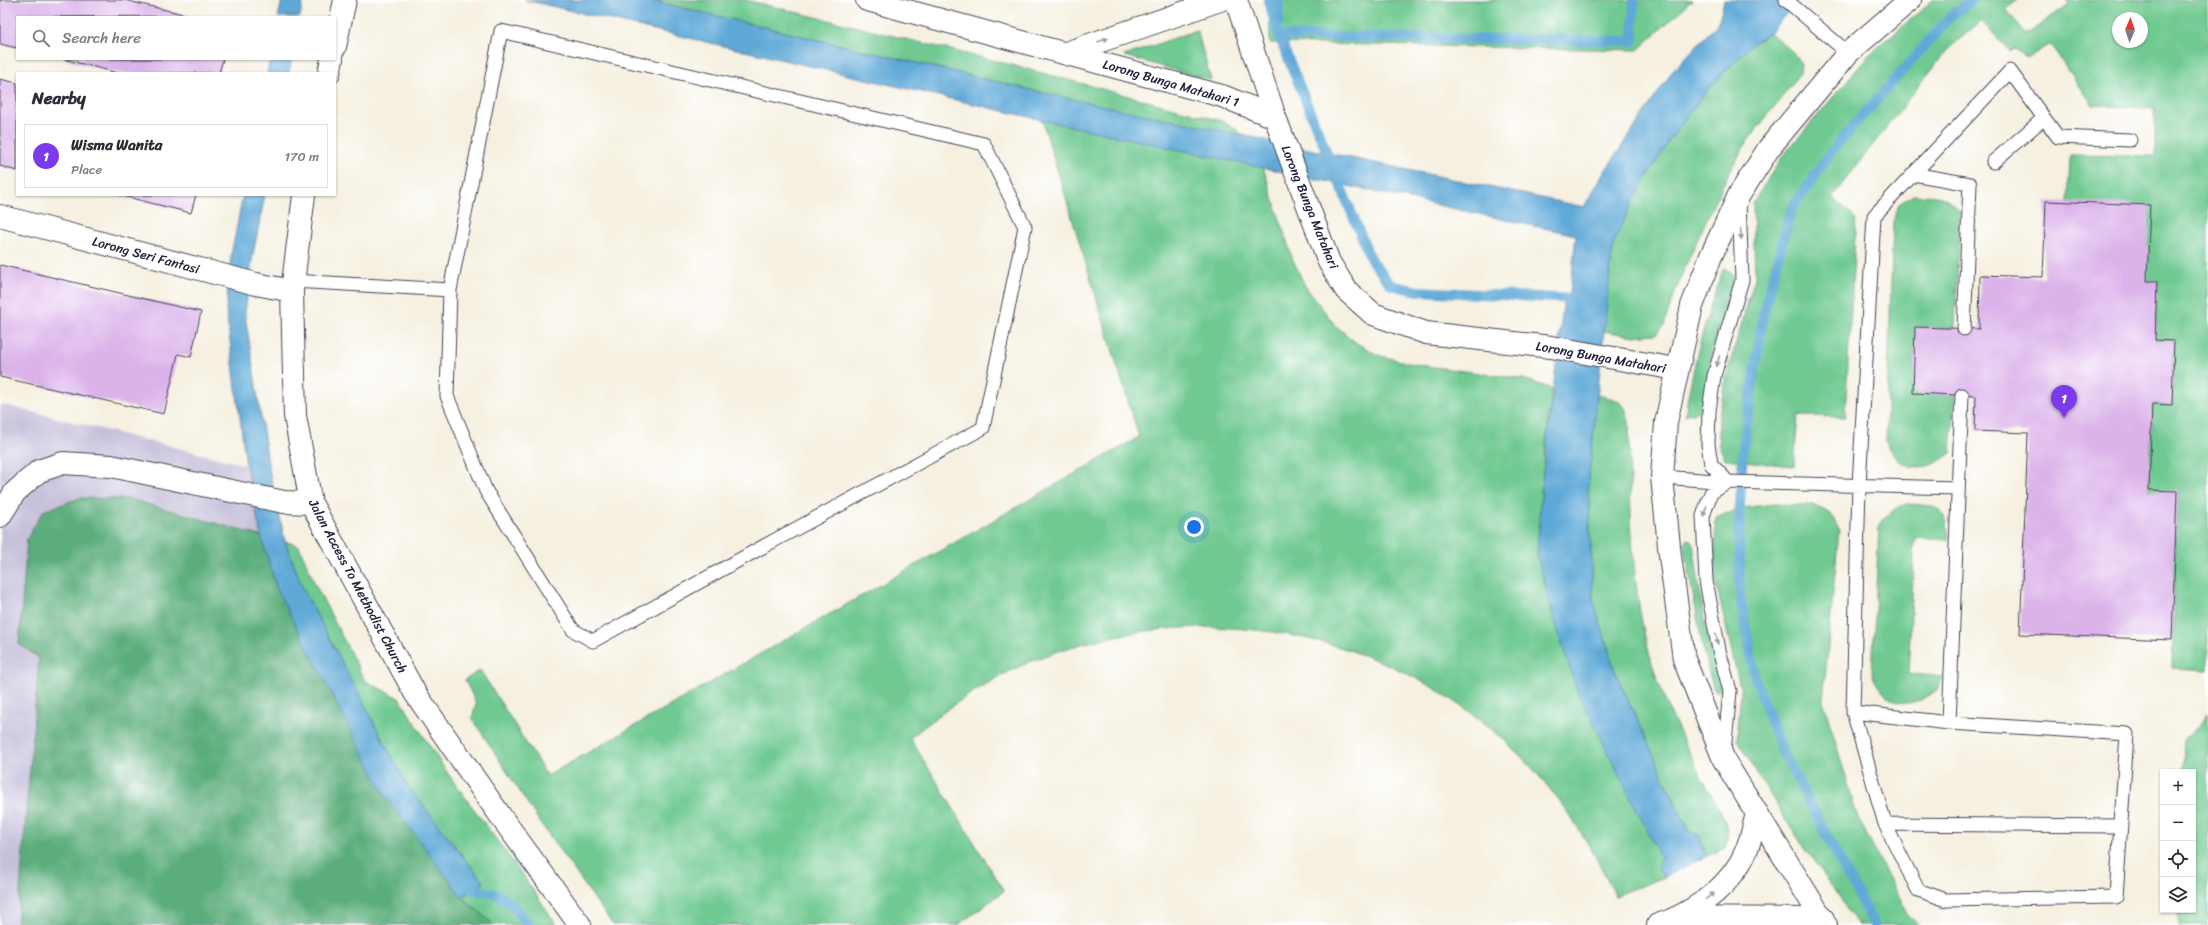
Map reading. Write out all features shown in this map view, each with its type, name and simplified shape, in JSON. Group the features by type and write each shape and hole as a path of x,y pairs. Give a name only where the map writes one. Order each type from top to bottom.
{"street":[{"path":"336,42 345,0"},
{"name":"Lorong Bunga Matahari 1","path":"867,0 1222,96 1274,117"},
{"name":"Lorong Bunga Matahari 1","path":"1066,53 1220,0"},
{"name":"Lorong Bunga Matahari","path":"1236,0 1274,117 1329,262 1346,290 1373,314 1426,333 1552,348 1676,369"},
{"path":"1824,922 1724,760 1684,659 1662,477 1666,422 1676,369 1692,306 1711,256 1739,195 1769,148 1848,54 1910,0"},
{"path":"329,72 332,60"},
{"name":"Jalan Access To Methodist Church","path":"304,196 293,286 295,416 311,503 415,693 504,821 580,925"},
{"name":"Lorong Seri Fantasi","path":"0,216 256,284 293,286"},
{"path":"0,516 15,492 39,471 63,463 111,466 284,502 311,503"},
{"path":"1668,922 1714,893 1730,878 1741,863 1749,844 1757,813"},
{"path":"1668,922 1824,922"}],"lane":[{"path":"1786,0 1848,54"},
{"path":"501,31 984,144 1024,227 983,428 777,539 593,642 573,630 486,491 447,396 450,290 501,31"},
{"path":"1853,712 1949,723 2127,734 2116,897 1946,900 1918,890 1885,824 1853,712 1859,485 1874,216 2010,71 2058,137 2130,140"},
{"path":"1993,162 2044,118"},
{"path":"1913,174 1970,184 1964,329"},
{"path":"1728,482 1711,464 1708,444 1708,418 1714,376 1742,280 1739,195"},
{"path":"293,286 450,290"},
{"path":"1949,723 1962,395"},
{"path":"1662,477 1728,482 1958,488"},
{"path":"1724,760 1730,691 1706,581 1703,516 1711,493 1728,482"},
{"path":"1885,824 2121,826"}],"shaded area":[{"path":"0,404 246,465 261,536 130,499 80,498 43,511 27,539 19,644 40,658 17,925 0,925"}],"green space":[{"path":"649,0 746,0 1004,63 1219,120 1236,129 1251,143 1263,167 1293,260 1305,286 1335,325 1355,342 1378,355 1412,364 1524,379 1552,389 1542,481 1537,555 1552,612 1660,856 1658,867 1664,877 1615,896 1579,829 1549,788 1515,750 1496,733 1446,695 1391,666 1332,645 1272,632 1210,627 1147,631 1086,643 1027,663 981,687 937,717 910,738 1004,891 958,925 613,925 539,821 472,718 476,703 465,680 480,670 547,776 1139,437 1042,120 1048,94"},
{"path":"1269,0 1692,0 1638,50 1270,43"},
{"path":"1933,0 2018,0 2006,9 2026,35 2069,4 2066,0 2208,0 2208,670 2172,668 2177,492 2149,490 2152,404 2172,405 2174,341 2155,340 2157,282 2147,281 2068,202 2070,155 2155,156 2155,109 2093,105 2050,44 2027,58 2015,48 2010,51 1981,21 1947,50 1832,197 1856,218 1845,417 1798,416 1794,466 1725,459 1719,446 1719,416 1727,373 1755,278 1753,203 1782,157 1869,55"},
{"path":"1197,30 1211,80 1124,56"},
{"path":"1770,33 1793,52 1801,64 1800,74 1749,139 1732,167 1682,274 1664,327 1656,334 1635,336 1603,331 1613,244 1634,199 1670,139 1708,89 1751,45"},
{"path":"1913,195 1940,197 1950,201 1960,212 1955,328 1915,327 1913,392 1955,395 1951,453 1940,461 1919,467 1906,465 1896,458 1888,447 1886,440 1893,222 1899,204"},
{"path":"1724,267 1734,277 1714,342 1702,410 1685,415 1701,340 1711,303"},
{"path":"1597,395 1610,398 1623,405 1629,422 1631,527 1634,561 1638,596 1652,664 1664,697 1686,747 1720,810 1728,832 1725,848 1707,856 1699,836 1689,832 1616,674 1593,600 1588,485"},
{"path":"80,498 130,499 261,536 278,592 462,897 494,925 17,925 39,658 19,644 27,539 43,511"},
{"path":"1775,504 1814,505 1831,514 1839,530 1823,700 1858,818 1907,913 1918,925 1858,925 1785,819 1737,740 1741,692 1714,574 1716,518 1740,508"},
{"path":"1907,504 1933,507 1939,510 1946,520 1948,529 1948,540 1915,538 1908,674 1942,676 1937,690 1927,697 1908,703 1891,699 1884,693 1872,674 1879,525 1891,512 1898,507"},
{"path":"1687,539 1692,540 1693,544 1705,627 1722,688 1717,692 1714,690 1704,655 1684,545"},
{"path":"285,541 299,546 315,584 365,681 399,698 448,774 524,877 557,925 494,925 462,897 484,883 407,785 303,589"},
{"path":"2208,714 2208,925 2178,925 2178,913 2196,913 2196,769 2183,769 2184,740"}],"water":[{"path":"282,0 303,0 300,16 278,16"},
{"path":"525,0 649,0 1048,94 1584,207 1603,174 1672,72 1719,22 1724,0 1798,0 1770,33 1751,45 1708,89 1670,139 1634,199 1613,244 1588,485 1593,600 1616,674 1689,832 1699,836 1707,856 1664,877 1658,867 1660,856 1576,688 1552,612 1537,555 1542,481 1564,298 1570,292 1576,235 1042,120"},
{"path":"270,60 292,60 289,72 267,72"},
{"path":"243,196 265,196 252,260 245,314 269,469 285,541 303,589 407,785 484,883 462,897 386,797 278,592 261,536 246,465 226,310 231,255"}],"building":[{"path":"0,0 124,0 191,16 16,16 16,48 0,44"},
{"path":"67,60 223,60 219,72 114,72"},
{"path":"0,79 16,83 16,171 0,166"},
{"path":"123,196 196,196 191,213"},
{"path":"2046,201 2150,205 2147,281 2157,281 2155,340 2174,341 2172,405 2152,404 2149,490 2177,491 2172,640 2020,634 2028,433 1975,431 1976,396 1913,393 1915,327 1979,329 1980,275 2043,277"},
{"path":"0,265 201,312 191,357 178,354 164,414 0,377"}],"waterway":[{"path":"1268,0 1279,36 1371,260 1391,285 1418,291 1577,299"},
{"path":"1278,0 1279,22"},
{"path":"1279,36 1633,41 1634,0"},
{"path":"1874,925 1781,749 1754,675 1740,595 1739,523 1743,448 1764,311 1791,210 1834,148 1950,17 1972,0"},
{"path":"473,890 483,891 499,896 512,905 528,925"}],"place":[{"name":"Wisma Wanita","path":"2064,418"}]}
